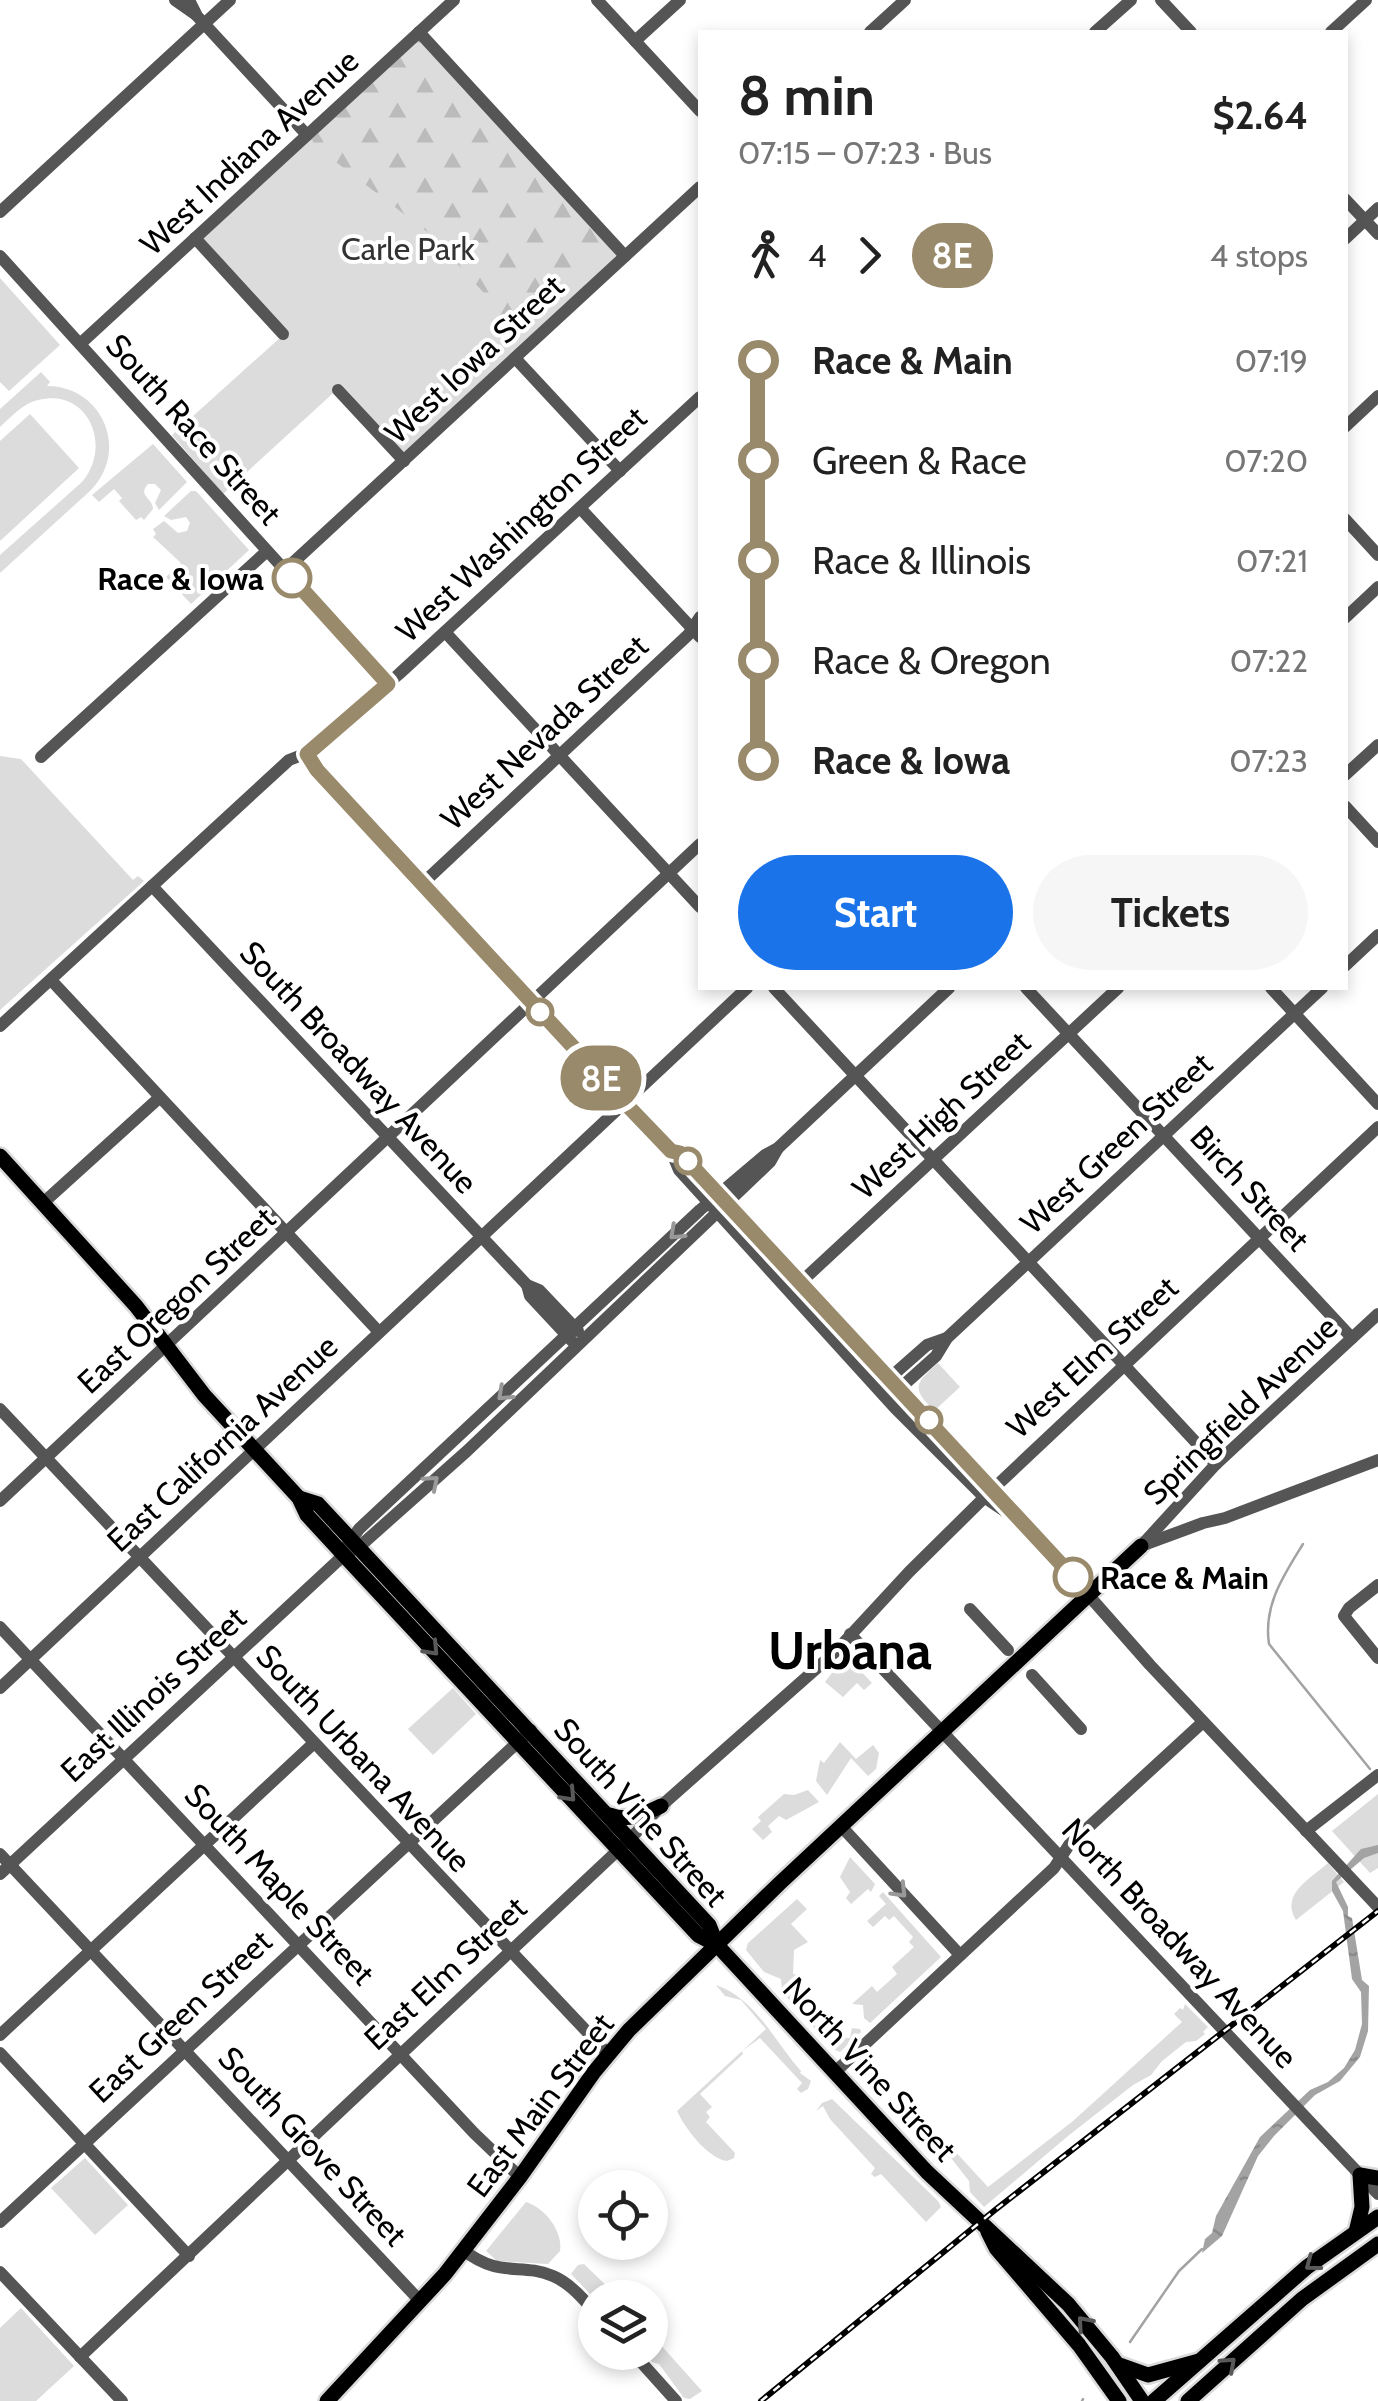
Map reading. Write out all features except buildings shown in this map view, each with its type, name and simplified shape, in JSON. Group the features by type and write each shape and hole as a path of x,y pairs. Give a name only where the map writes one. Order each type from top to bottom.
{"main road":[{"name":"South Vine Street","path":"0,1156 136,1306 204,1395 299,1498 307,1515 344,1555 403,1606 625,1844 709,1925 716,1945"},
{"name":"South Vine Street","path":"299,1498 318,1504 355,1542 403,1606"},
{"name":"East Main Street","path":"327,2401 463,2250 608,2054 716,1945 1141,1546"},
{"name":"South Vine Street","path":"524,1735 610,1815 625,1844"},
{"path":"610,1815 636,1817 661,1806"},
{"name":"North Vine Street","path":"716,1945 834,2073 986,2228 1068,2304 1118,2364 1142,2401"},
{"path":"1356,2232 1362,2207 1360,2175 1378,2178"},
{"path":"1154,2401 1278,2290 1378,2217"},
{"name":"North Vine Street","path":"986,2228 996,2248 1119,2401"},
{"path":"1188,2401 1302,2300 1375,2247"},
{"path":"1118,2364 1148,2374 1203,2360"},
{"path":"1105,2380 1107,2401"}],"street":[{"path":"175,0 201,20 307,136"},
{"path":"189,0 201,20"},
{"path":"0,212 201,20 230,0"},
{"name":"West Indiana Avenue","path":"80,344 454,0"},
{"path":"597,0 698,109"},
{"path":"635,41 680,0"},
{"path":"872,30 905,0"},
{"path":"1097,30 1131,0"},
{"path":"1160,0 1189,30"},
{"path":"1333,30 1366,0"},
{"path":"419,32 624,256"},
{"name":"West Iowa Street","path":"285,570 698,189"},
{"path":"1348,202 1378,234"},
{"path":"1348,236 1378,208"},
{"path":"195,238 284,334"},
{"name":"South Race Street","path":"0,256 388,684"},
{"path":"515,358 620,471"},
{"path":"338,390 404,462"},
{"path":"1348,424 1378,396"},
{"name":"West Washington Street","path":"0,1026 289,760 307,754 388,684 698,399"},
{"path":"580,508 697,628"},
{"path":"1348,522 1378,554"},
{"path":"41,757 267,551"},
{"path":"1348,615 1378,587"},
{"name":"West Nevada Street","path":"422,884 697,628"},
{"path":"444,632 698,906"},
{"path":"1348,773 1378,744"},
{"path":"307,754 319,773 624,1102 671,1151 680,1153 718,1203 883,1394 1020,1520 1378,1907"},
{"path":"1348,809 1378,842"},
{"name":"East Oregon Street","path":"0,1501 698,846"},
{"name":"South Broadway Avenue","path":"152,886 480,1236 527,1285 539,1290 582,1343"},
{"path":"1348,963 1378,935"},
{"path":"51,980 379,1332"},
{"name":"East California Avenue","path":"0,1688 745,990"},
{"path":"776,990 1216,1464"},
{"path":"718,1203 770,1162 778,1148 947,990"},
{"name":"Birch Street","path":"1028,990 1352,1338"},
{"name":"West High Street","path":"801,1282 1116,990"},
{"path":"1273,990 1378,1104"},
{"name":"West Green Street","path":"883,1394 927,1345 947,1338 1320,990"},
{"path":"43,1203 159,1098"},
{"name":"West Elm Street","path":"850,1634 989,1493 1378,1127"},
{"path":"718,1203 801,1282 989,1493"},
{"name":"East Illinois Street","path":"3,1864 344,1555 570,1331 718,1203"},
{"name":"East Illinois Street","path":"396,1503 582,1343 718,1203"},
{"name":"Springfield Avenue","path":"1141,1546 1216,1464 1378,1314"},
{"name":"South Urbana Avenue","path":"0,1410 608,2054"},
{"path":"1141,1546 1378,1460"},
{"path":"1179,1504 1202,1523"},
{"path":"1378,1585 1344,1615 1378,1658"},
{"path":"970,1610 1008,1650"},
{"name":"South Maple Street","path":"0,1627 520,2177"},
{"path":"850,1634 941,1732"},
{"name":"East Elm Street","path":"80,2357 661,1806 835,1652 850,1634"},
{"path":"1032,1675 1080,1729"},
{"path":"834,2073 960,1955 1069,1845 1203,1722"},
{"name":"North Broadway Avenue","path":"941,1732 1378,2194"},
{"name":"East Green Street","path":"0,2222 524,1735"},
{"path":"0,2035 314,1743"},
{"path":"1306,1831 1378,1775"},
{"path":"841,1826 960,1955"},
{"name":"South Grove Street","path":"3,1864 92,1951 420,2301"},
{"path":"0,2053 189,2256"},
{"path":"463,2250 497,2269 553,2276 578,2294"},
{"path":"0,2272 122,2401"},
{"path":"648,2370 676,2401"}],"green space":[{"name":"Carle Park","path":"419,32 625,256 404,454 342,385 223,494 172,435 283,335 195,238"},
{"path":"419,40 612,252 513,347 494,304 430,234 315,146 312,139"},
{"path":"0,278 60,345 9,391 0,382"},
{"path":"41,372 50,382 47,386 66,389 95,408 109,440 108,457 103,474 91,490 0,573 0,555 82,482 95,452 95,437 82,411 56,398 27,404 0,427 0,409"},
{"path":"30,414 79,468 0,541 0,441"},
{"path":"153,444 187,482 159,510 155,503 161,490 155,484 145,488 153,509 144,520 136,520 114,489 99,502 92,495"},
{"path":"191,491 196,491 249,550 191,604 166,577 181,563 153,537 153,529 164,521 178,533 187,531 190,523 186,517 171,520 164,516"},
{"path":"0,756 21,759 133,880 138,876 144,881 0,1010"},
{"path":"938,1363 960,1387 934,1411 919,1386"},
{"path":"849,1663 872,1683 864,1690 857,1683 843,1697 825,1682 834,1670"},
{"path":"453,1688 476,1714 433,1755 408,1729"},
{"path":"840,1742 856,1759 873,1745 879,1753 876,1769 868,1776 851,1758 827,1795 816,1781 820,1760 824,1763"},
{"path":"808,1790 819,1802 786,1820 779,1816 768,1826 772,1832 763,1840 752,1829 761,1821 758,1817 784,1794"},
{"path":"1378,1794 1378,1868 1370,1873 1332,1831"},
{"path":"850,1857 875,1884 871,1892 868,1889 851,1904 846,1898 850,1892 840,1877"},
{"path":"1328,1863 1344,1882 1296,1920 1292,1911 1294,1895"},
{"path":"883,1892 941,1957 870,2023 864,2018 863,2005 852,2004 872,1986 877,1992 897,1974 892,1967 914,1947 909,1942 913,1937 894,1916 889,1920 885,1916 873,1927 867,1921 886,1904 879,1896"},
{"path":"797,1899 807,1909 791,1924 808,1942 794,1950 793,1974 801,1975 805,2005 800,2010 819,2029 827,2025 828,2037 850,2038 852,2028 860,2029 840,2052 782,1992 781,1979 764,1972 746,1950 748,1943"},
{"path":"716,1985 730,1991 742,2000 753,2010 800,2073 811,2081 808,2089 801,2093 797,2089 802,2083 760,2038 743,2051 766,2029 741,2000 725,1996"},
{"path":"1185,2004 1208,2027 1205,2034 1186,2042 1151,2075 1068,2136 984,2207 970,2192 969,2181 951,2158 933,2153 921,2140 939,2134 988,2187 1073,2121 1182,2022 1174,2014 1180,2008 1183,2010"},
{"path":"742,2051 700,2094 712,2107 706,2112 710,2117 706,2122 735,2153 727,2161 704,2148 677,2111"},
{"path":"832,2099 938,2201 941,2207 926,2222 881,2174 871,2174 875,2168 823,2106 816,2111"},
{"path":"85,2158 128,2205 95,2235 51,2188"},
{"path":"526,2202 546,2215 559,2236 560,2251 548,2264 497,2261 486,2251"},
{"path":"584,2264 600,2280 578,2281 571,2274"},
{"path":"21,2308 74,2366 36,2401 0,2401 0,2328"},
{"path":"668,2353 702,2391 690,2399 684,2398 663,2370 668,2370"}],"water":[{"path":"1378,1845 1378,1853 1364,1858 1336,1882 1352,1918 1362,1980 1369,1986 1368,2031 1360,2057 1340,2081 1315,2095 1274,2136 1258,2156 1222,2236 1202,2253 1216,2216 1260,2137 1310,2090 1328,2082 1344,2068 1355,2050 1362,2024 1361,1992 1352,1979 1343,1911 1332,1891 1332,1881 1361,1849"}],"waterway":[{"path":"1303,1544 1272,1603 1269,1644 1370,1769"},
{"path":"1130,2342 1179,2271 1202,2249"}],"railway":[{"path":"761,2401 995,2210 1378,1911"}],"bus line":[{"name":"8E","path":"292,578 388,684 376,690 307,754 317,770 624,1102 671,1151 680,1153 785,1264 1073,1577"}],"place":[{"name":"Race & Iowa","path":"292,578"},
{"name":"Race & Main","path":"1073,1577"}],"district":[{"name":"Urbana","path":"850,1650"}]}
